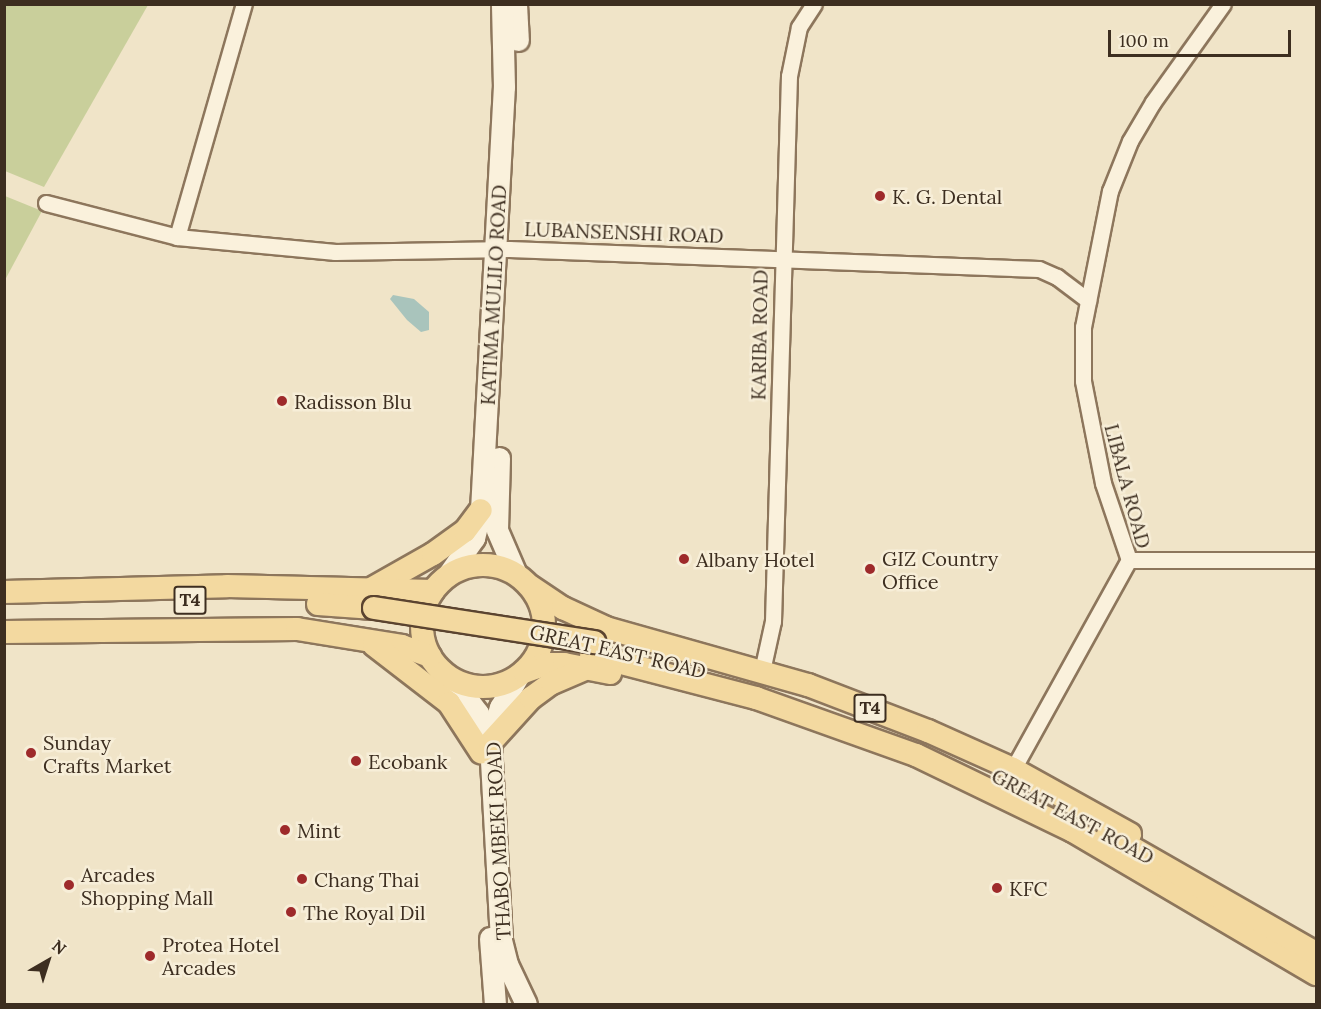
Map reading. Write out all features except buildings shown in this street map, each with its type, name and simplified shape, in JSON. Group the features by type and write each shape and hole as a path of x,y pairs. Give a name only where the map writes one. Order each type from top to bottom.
{"main road":[{"name":"KATIMA MULILO ROAD","path":"502,4 504,87 496,515 503,549 523,580"},
{"name":"KATIMA MULILO ROAD","path":"440,583 474,538 481,510 502,249 518,87 516,4"},
{"path":"481,510 465,531 407,571 370,615 486,748 531,698 591,655"},
{"path":"476,565 497,566 523,580 541,604 545,625 542,646 521,675 484,688 451,678 430,656 422,623 440,583 476,565"},
{"name":"GREAT EAST ROAD","path":"523,580 563,608 606,628 762,671 861,704 1013,769 1150,846 1185,886 1317,974"},
{"name":"GREAT EAST ROAD","path":"4,632 250,627 370,615 440,583"},
{"name":"GREAT EAST ROAD","path":"4,592 226,586 591,655 756,698 916,755 1317,953"},
{"name":"GREAT EAST ROAD","path":"4,604 225,600 370,615 430,656"},
{"name":"GREAT EAST ROAD","path":"4,617 370,615"},
{"name":"GREAT EAST ROAD","path":"521,675 546,664 591,655"},
{"name":"THABO MBEKI ROAD","path":"495,1005 486,748 500,707 521,675"},
{"name":"THABO MBEKI ROAD","path":"451,678 478,713 486,748 501,939 507,964 524,1005 507,1005"}],"street":[{"path":"177,237 244,4"},
{"name":"KARIBA ROAD","path":"762,671 773,621 789,76 799,27 814,4"},
{"name":"LIBALA ROAD","path":"1013,769 1129,560 1102,483 1089,427 1083,381 1083,327 1110,191 1130,141 1152,102 1223,4"},
{"name":"LUBANSENSHI ROAD","path":"46,203 177,237 335,252 502,249 1039,268 1058,277 1088,300"},
{"path":"1129,560 1317,560"}],"green space":[{"path":"4,5 148,5 44,187 5,171"},
{"path":"5,196 42,211 5,280"}],"water":[{"path":"393,295 414,299 429,312 429,330 421,332 407,320 390,299"}],"place":[{"name":"K. G. Dental","path":"880,196"},
{"name":"Radisson Blu","path":"282,401"},
{"name":"Albany Hotel","path":"684,559"},
{"name":"GIZ Country Office","path":"870,569"},
{"name":"Sunday Crafts Market","path":"31,753"},
{"name":"Ecobank","path":"356,761"},
{"name":"Mint","path":"285,830"},
{"name":"Chang Thai","path":"302,879"},
{"name":"Arcades Shopping Mall","path":"69,885"},
{"name":"KFC","path":"997,888"},
{"name":"The Royal Dil","path":"291,912"},
{"name":"Protea Hotel Arcades","path":"150,956"}]}
